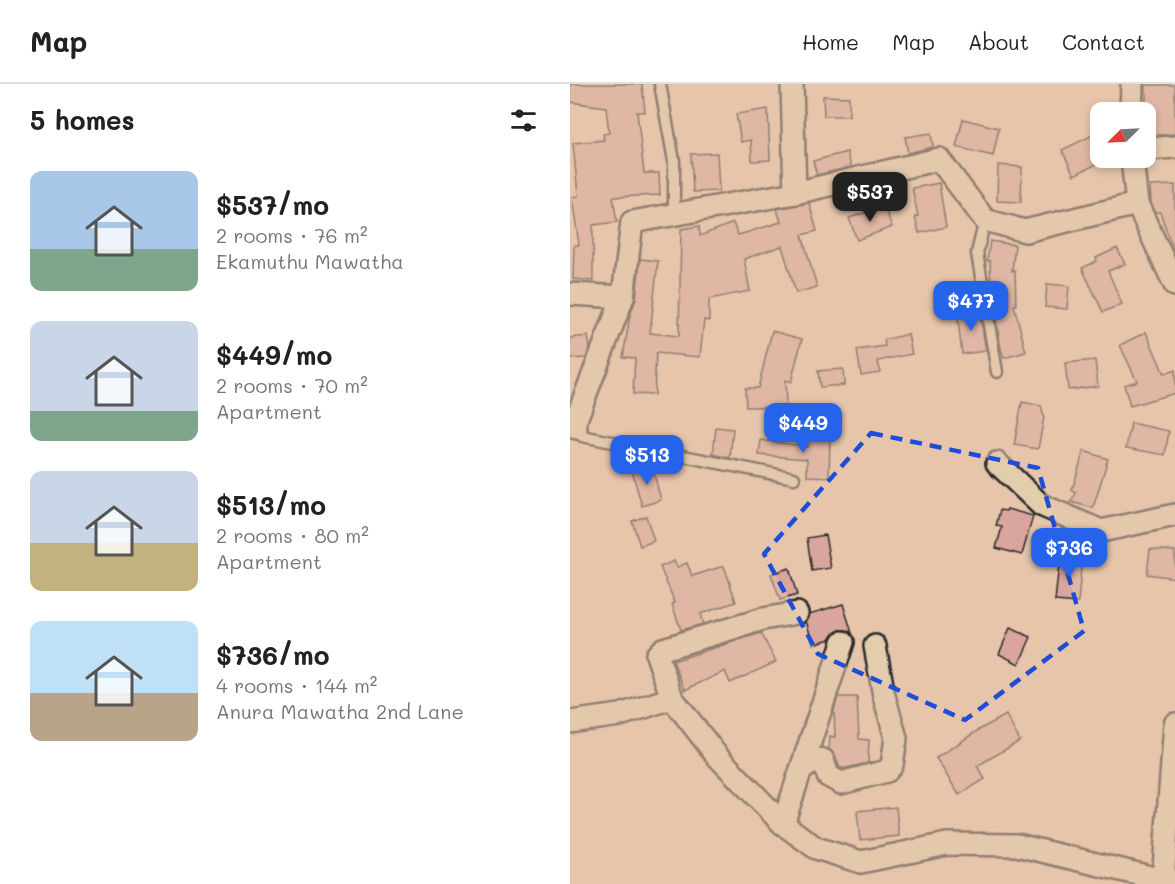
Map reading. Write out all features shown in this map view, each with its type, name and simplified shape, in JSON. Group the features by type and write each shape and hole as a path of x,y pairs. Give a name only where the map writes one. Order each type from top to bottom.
{"street":[{"path":"792,84 795,193"},
{"path":"1131,102 1132,84"},
{"path":"1156,148 1175,147"},
{"path":"576,428 575,422 623,297 632,222 795,193 939,159 985,220 1025,231 1137,204"},
{"path":"1133,168 1137,204 1175,285"},
{"path":"570,294 623,297"},
{"path":"997,463 1041,505 1101,531 1175,515"},
{"path":"797,613 763,619 663,649 657,655 672,698 717,756 783,824 816,848 861,862 947,844 1017,845 1166,883 1175,724"},
{"path":"783,824 843,642"},
{"path":"801,770 818,759 823,760 828,776 841,783 887,771 892,765 896,738 884,696 875,646"},
{"path":"570,722 620,715 672,698"}],"lane":[{"path":"660,84 674,161 674,216"},
{"path":"985,220 977,253 997,372"},
{"path":"576,428 582,436 794,478"}],"highlighted area":[{"path":"871,433 1038,468 1084,631 965,720 818,654 764,554"}],"building":[{"path":"570,84 642,84 645,112 637,112 644,173 659,173 660,195 613,197 617,222 593,225 593,281 573,279 574,245 579,245 572,197 578,196 573,143 604,140 603,134 609,133 606,107 570,102"},
{"path":"1146,85 1175,85 1175,134 1156,135 1156,102 1146,102"},
{"path":"823,96 849,97 849,116 824,116"},
{"path":"768,109 770,160 752,161 751,140 741,142 736,114"},
{"path":"963,119 999,128 993,156 956,147"},
{"path":"931,133 933,147 908,153 905,137"},
{"path":"1090,136 1090,167 1074,175 1062,150"},
{"path":"847,152 851,167 817,175 813,161"},
{"path":"717,153 719,191 693,192 691,154"},
{"path":"998,165 1022,167 1021,202 997,201"},
{"path":"939,183 946,227 919,233 912,188"},
{"path":"1175,185 1175,249 1173,249 1160,212 1155,212 1151,203 1150,186"},
{"path":"809,203 817,231 802,235 817,287 796,293 782,246 744,259 750,291 709,299 709,321 704,320 700,357 656,353 654,395 633,394 635,358 623,357 630,315 636,299 640,259 658,261 650,333 679,336 681,229 699,226 700,236 733,223 738,235 781,222 777,209"},
{"path":"884,206 892,227 857,240 849,218"},
{"path":"990,241 1015,245 1012,271 1015,270 1016,305 1014,305 1026,352 1004,358 991,290 990,261 987,261"},
{"path":"1117,248 1125,264 1108,271 1122,304 1103,312 1082,268"},
{"path":"1047,284 1069,286 1067,309 1045,307"},
{"path":"979,309 986,351 962,354 957,312"},
{"path":"772,331 802,339 791,382 785,380 786,407 746,407 745,388 758,388"},
{"path":"1146,332 1164,374 1175,370 1175,393 1130,406 1124,385 1137,381 1120,345"},
{"path":"908,334 912,354 878,361 880,372 861,375 857,350 885,346 884,340"},
{"path":"588,336 590,348 586,358 570,359 570,338"},
{"path":"1095,360 1098,386 1068,390 1065,363"},
{"path":"843,369 844,385 820,387 818,371"},
{"path":"1022,402 1041,406 1044,417 1038,449 1014,445"},
{"path":"1131,423 1169,431 1165,455 1126,448"},
{"path":"716,427 733,429 730,458 713,454"},
{"path":"808,437 830,438 829,477 807,476 807,459 759,455 761,440 808,447"},
{"path":"1084,451 1108,459 1093,508 1071,502 1076,493 1072,490"},
{"path":"652,466 661,500 642,506 632,471"},
{"path":"1007,509 1033,516 1022,555 996,548 1002,527 996,526 1000,510 1006,511"},
{"path":"646,516 654,541 640,546 632,521"},
{"path":"825,535 831,568 812,571 807,538"},
{"path":"1150,549 1175,551 1175,578 1147,574"},
{"path":"1060,555 1082,557 1078,603 1055,601"},
{"path":"674,561 677,567 687,563 692,576 724,566 736,602 700,614 703,624 681,630 672,604 675,603 660,567"},
{"path":"789,568 797,595 780,600 771,574"},
{"path":"843,604 852,633 840,630 830,639 813,644 806,621 809,614"},
{"path":"1010,628 1031,637 1019,664 999,654"},
{"path":"761,633 776,662 730,683 725,671 685,690 673,661"},
{"path":"838,697 857,697 859,739 869,740 868,763 840,768 829,749 830,736 835,737 834,710"},
{"path":"1006,715 1020,741 977,766 985,779 959,795 936,758"},
{"path":"896,807 899,836 860,840 857,811"}]}
